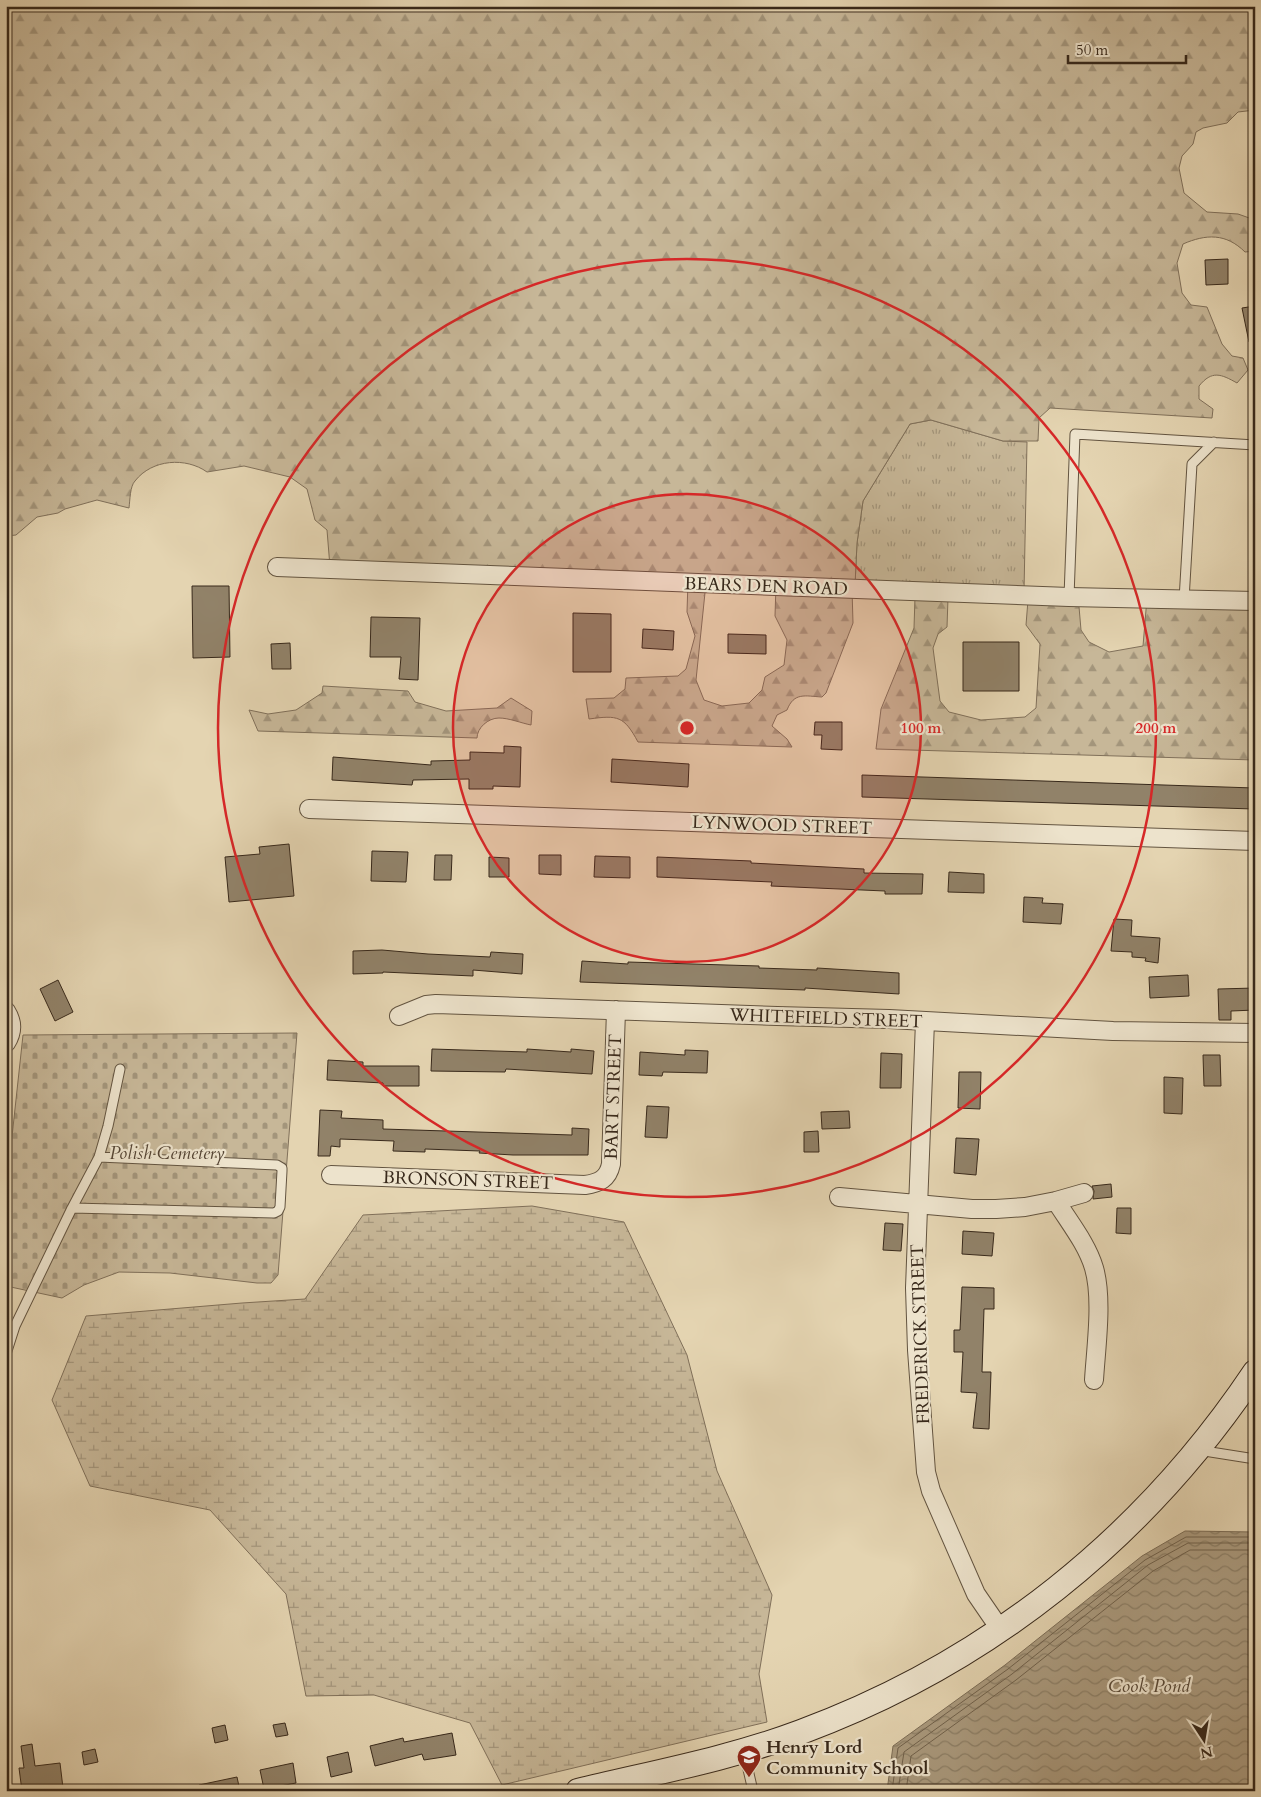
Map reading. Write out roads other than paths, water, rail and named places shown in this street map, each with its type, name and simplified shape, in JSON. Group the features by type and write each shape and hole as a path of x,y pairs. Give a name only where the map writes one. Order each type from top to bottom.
{"main road":[{"path":"578,1791 743,1750 799,1733 877,1700 944,1665 1053,1592 1109,1544 1152,1502 1198,1450 1255,1372"}],"street":[{"name":"BEARS DEN ROAD","path":"276,567 1069,598 1255,601"},
{"name":"LYNWOOD STREET","path":"309,809 1255,841"},
{"name":"WHITEFIELD STREET","path":"400,1016 421,1006 436,1004 925,1021 1113,1031 1255,1033"},
{"name":"BART STREET","path":"603,1180 607,1176 611,1164 616,1010"},
{"path":"6,1011 11,1018 12,1026 11,1035 6,1043"},
{"name":"FREDERICK STREET","path":"925,1021 915,1288 926,1472 931,1491 976,1594 1000,1629"},
{"name":"BRONSON STREET","path":"331,1175 585,1185 603,1180"},
{"path":"839,1197 972,1209 996,1209 1025,1207 1084,1193"},
{"path":"1056,1201 1087,1253 1094,1267 1098,1282 1094,1380"}],"lane":[{"path":"1069,598 1075,434 1255,445"},
{"path":"1184,600 1192,464 1214,442"},
{"path":"6,1354 16,1326 72,1208 99,1157 108,1126 120,1069"},
{"path":"72,1208 274,1213 280,1207 282,1168 278,1165 99,1157"},
{"path":"1198,1450 1255,1459"},
{"path":"743,1750 753,1791"}],"water":[{"name":"Cook Pond","path":"1185,1531 1255,1532 1255,1791 887,1791 893,1746 1005,1665 1142,1556"}],"place":[{"name":"Henry Lord Community School","path":"749,1778"}],"park label":[{"name":"Polish Cemetery","path":"167,1153"}]}
